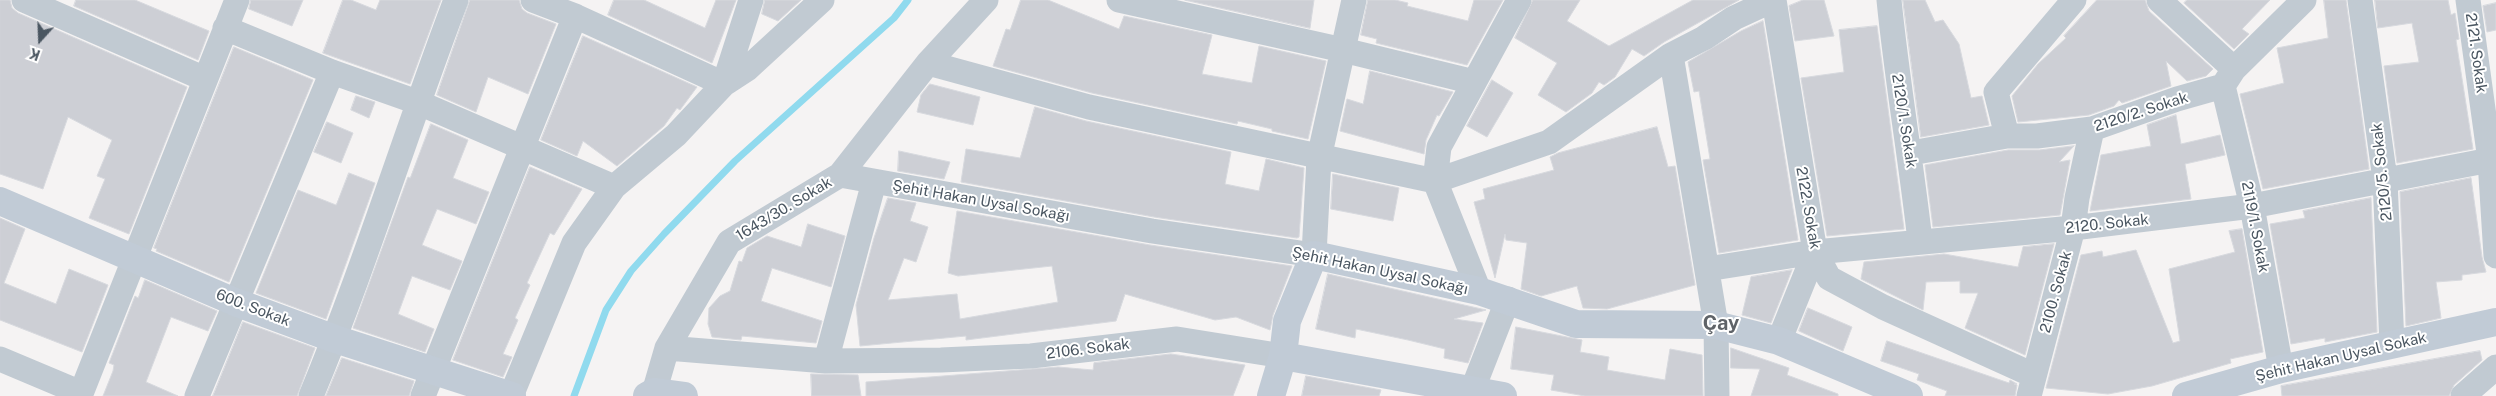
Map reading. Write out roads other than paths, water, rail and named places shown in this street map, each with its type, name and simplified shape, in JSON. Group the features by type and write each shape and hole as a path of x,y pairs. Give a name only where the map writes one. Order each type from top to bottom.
{"main road":[{"name":"600. Sokak","path":"0,201 235,302 335,339 511,396"},
{"name":"Şehit Hakan Uysal Sokağı","path":"1314,255 1479,291 1508,299 1576,324 1716,325 1779,341 1909,396"},
{"path":"1271,396 1283,356 1288,321 1314,255"},
{"name":"Şehit Hakan Uysal Sokak","path":"2186,396 2281,369 2496,322"},
{"name":"2106. Sokak","path":"1283,356 1470,393 1503,396"},
{"path":"652,395 684,396"}],"street":[{"path":"24,0 205,79"},
{"path":"0,359 80,395 237,0"},
{"path":"311,396 335,339 417,102 456,0"},
{"path":"533,0 575,16 724,84"},
{"path":"724,84 751,0"},
{"path":"511,396 574,243 614,187 676,135 724,84 747,69 822,0"},
{"name":"1643/30. Sokak","path":"652,395 667,348 729,242 840,175 928,63 986,0"},
{"path":"1119,0 1343,50 1474,82"},
{"path":"1314,255 1319,158 1354,0"},
{"path":"1479,291 1435,181 1439,147 1519,0"},
{"path":"928,63 1089,107 1319,158 1435,181 1549,142 1671,55 1704,38 1734,18 1774,0"},
{"name":"2122. Sokak","path":"1774,0 1815,252 1829,278 2031,386"},
{"name":"2120/1. Sokak","path":"1889,0 1896,74 1911,153 1920,241"},
{"path":"2007,136 1996,92 2074,0"},
{"path":"2159,0 2229,78"},
{"name":"2120/2. Sokak","path":"1911,153 2007,136 2038,136 2092,129 2177,99 2229,78 2304,0"},
{"name":"2120/5. Sokak","path":"2360,0 2385,179 2392,345"},
{"name":"2121. Sokak","path":"2468,0 2490,160 2496,256"},
{"path":"423,396 575,16"},
{"path":"225,28 332,72 417,102 614,187"},
{"path":"1671,55 1716,325 1717,396"},
{"path":"197,396 332,72"},
{"name":"2119/1. Sokak","path":"2229,78 2281,369"},
{"name":"2100. Sokak","path":"2031,386 2074,228 2077,198 2092,129"},
{"name":"2120. Sokak","path":"1707,269 1815,252 2074,228 2252,206 2490,160"},
{"name":"Şehit Hakan Uysal Sokağı","path":"840,175 1152,231 1314,255"},
{"path":"826,361 874,182"},
{"path":"1779,341 1815,252"},
{"path":"1470,393 1508,299"},
{"name":"2106. Sokak","path":"667,348 826,361 941,360 1031,356 1177,339 1283,356"},
{"path":"2463,396 2496,368"}],"waterway":[{"path":"574,396 606,310 631,271 735,161 894,18 908,0"}],"district":[{"name":"Çay","path":"1721,324"}]}
